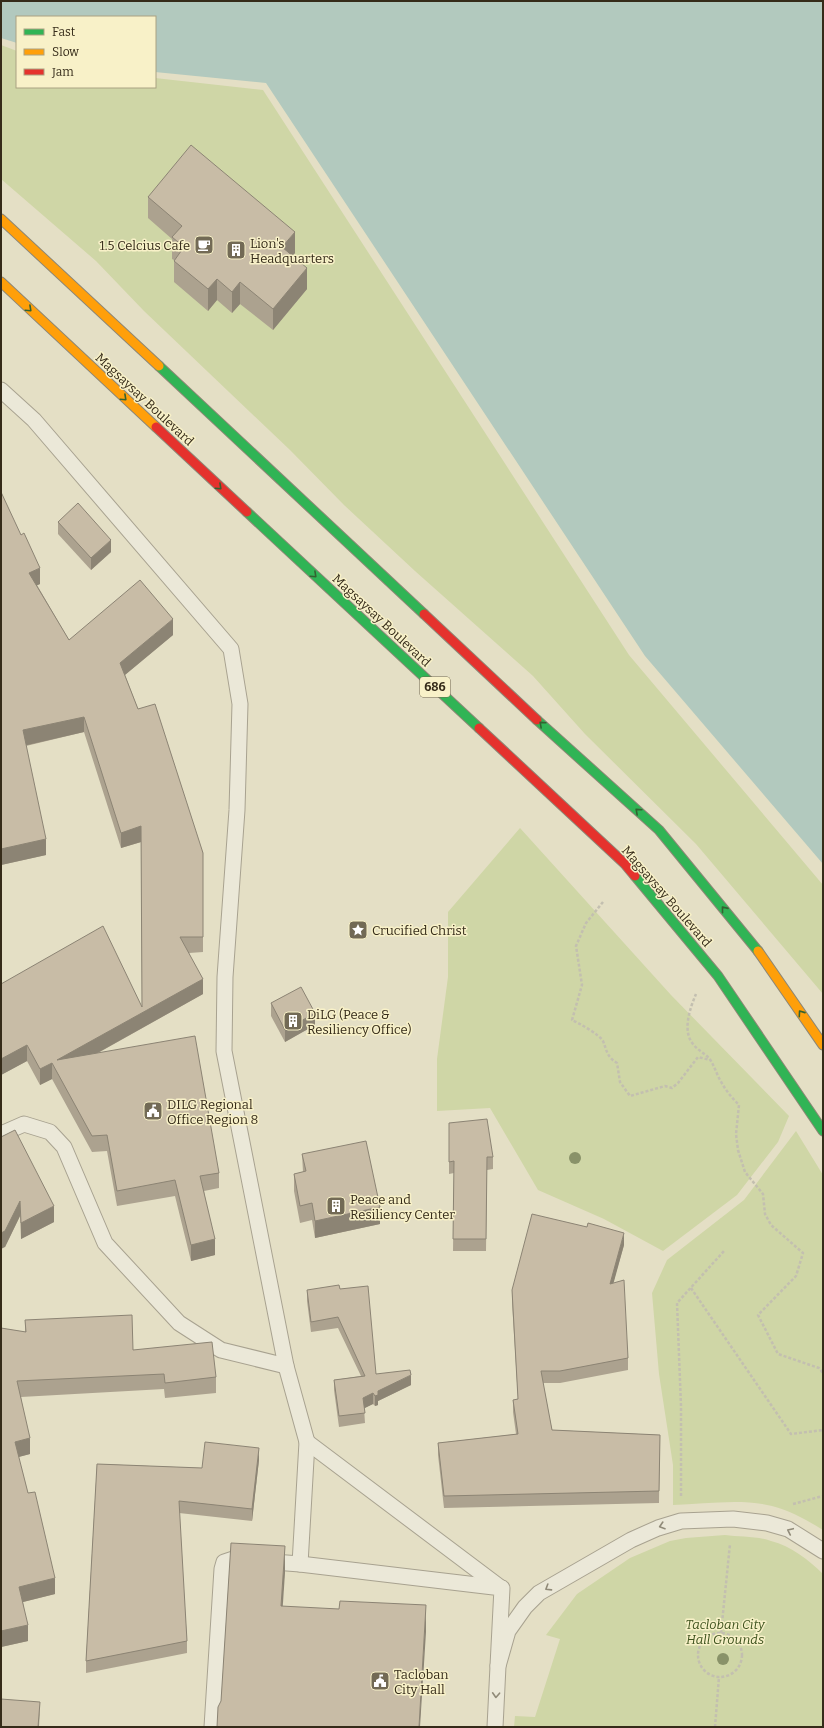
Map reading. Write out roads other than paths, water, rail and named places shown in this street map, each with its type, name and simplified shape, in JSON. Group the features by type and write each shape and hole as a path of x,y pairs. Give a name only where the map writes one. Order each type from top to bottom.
{"main road":[{"path":"1,219 533,716 659,830 756,948 823,1045"},
{"name":"Magsaysay Boulevard","path":"1,282 625,864 718,976 823,1131"}],"lane":[{"path":"1,390 34,420 231,649 240,711 237,810 225,977 224,1051 286,1366 307,1442 300,1564"},
{"path":"1,1134 24,1124 50,1132 64,1147 105,1243 179,1323 221,1350 286,1366"},
{"path":"307,1442 502,1588"},
{"path":"498,1666 508,1631 525,1607 539,1593 631,1540 658,1528 681,1521 733,1519 767,1523 788,1529 823,1551"},
{"path":"212,1727 224,1562 232,1559 300,1564 502,1588"},
{"path":"495,1727 502,1588"}],"place":[{"name":"1.5 Celcius Cafe","path":"204,245"},
{"name":"Lion's Headquarters","path":"236,250"},
{"name":"Crucified Christ","path":"358,930"},
{"name":"DiLG (Peace & Resiliency Office)","path":"293,1021"},
{"name":"DILG Regional Office Region 8","path":"153,1111"},
{"name":"Peace and Resiliency Center","path":"336,1206"},
{"name":"Tacloban City Hall","path":"380,1681"}],"park label":[{"name":"Tacloban City Hall Grounds","path":"725,1632"}]}
